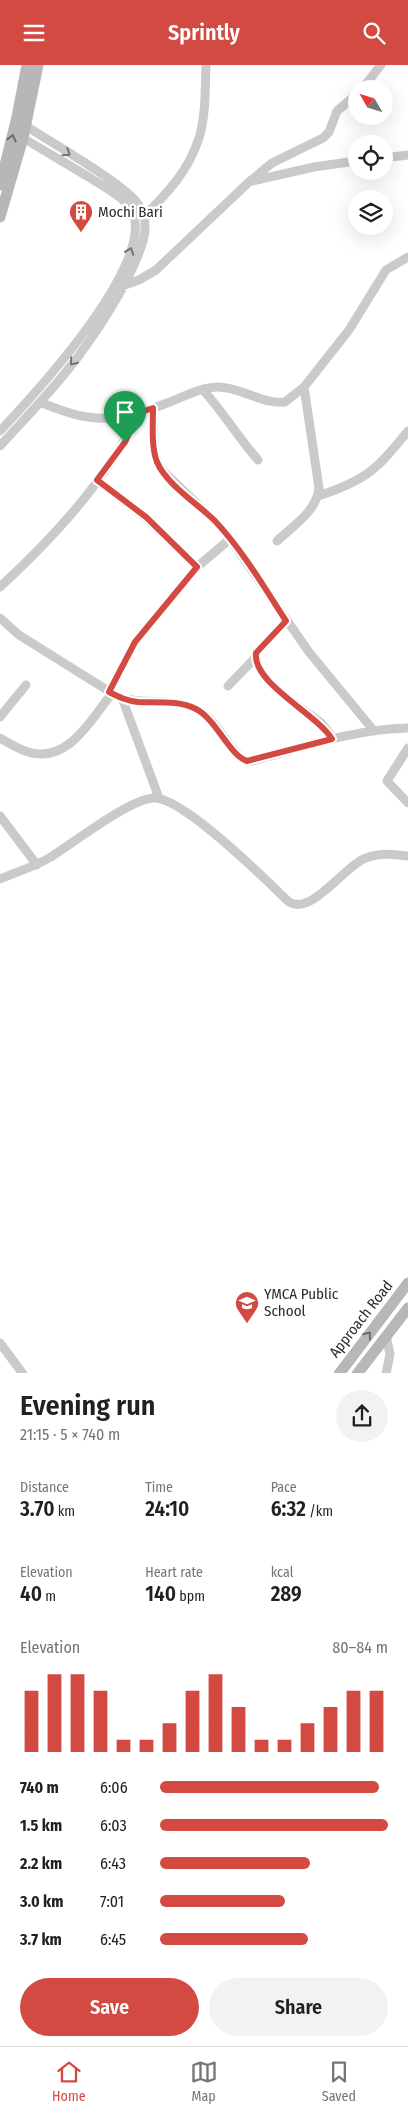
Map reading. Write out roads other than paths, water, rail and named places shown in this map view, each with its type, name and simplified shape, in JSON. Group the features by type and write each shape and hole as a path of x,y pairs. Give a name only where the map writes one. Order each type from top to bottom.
{"main road":[{"path":"0,185 14,133 27,65"},
{"path":"0,217 26,126 38,65"},
{"name":"Approach Road","path":"338,1373 408,1283"},
{"name":"Approach Road","path":"357,1373 408,1308"}],"street":[{"path":"144,216 166,195 180,177 199,138 203,118 206,65"},
{"path":"370,65 371,76"},
{"path":"368,80 381,65"},
{"path":"122,286 139,280 156,270 249,182 279,159 323,138 329,132 337,111 348,102"},
{"path":"0,445 40,402 80,354 122,286 144,239 144,216 134,199 120,187 26,126"},
{"path":"0,431 36,393 87,330 123,269 132,246 136,222 134,215 123,200 23,138"},
{"path":"393,157 408,155"},
{"path":"249,182 314,167 348,162"},
{"path":"40,402 87,417 110,418 138,413 202,390 217,387 280,403 290,399 304,387 359,317 382,275 390,267 408,257"},
{"path":"278,541 306,513 318,496 319,488 304,387"},
{"path":"202,390 224,415 258,460"},
{"path":"153,408 154,452 160,468 215,521 230,539 325,674 374,731"},
{"path":"0,587 55,533 122,447 138,413"},
{"path":"318,496 346,487 373,471 408,431"},
{"path":"97,480 146,517 197,567"},
{"path":"0,738 30,753 55,753 72,742 110,693 135,642 197,567 230,539"},
{"path":"0,618 19,635 110,693 139,702 177,703 202,712 238,755 247,761 332,739 374,731 408,728"},
{"path":"228,686 255,657 257,651 286,621"},
{"path":"255,657 272,685 321,723 332,739"},
{"path":"0,717 26,685"},
{"path":"122,698 159,798"},
{"path":"408,748 387,781 408,803"},
{"path":"0,879 37,865 131,805 146,799 159,798 179,808 227,843 294,905 317,897 365,858 379,855 408,856"},
{"path":"2,822 37,865"},
{"path":"386,1336 390,1354 386,1373"},
{"path":"0,1343 23,1373"}],"place":[{"name":"Mochi Bari","path":"81,233"},
{"name":"YMCA Public School","path":"247,1324"}]}
